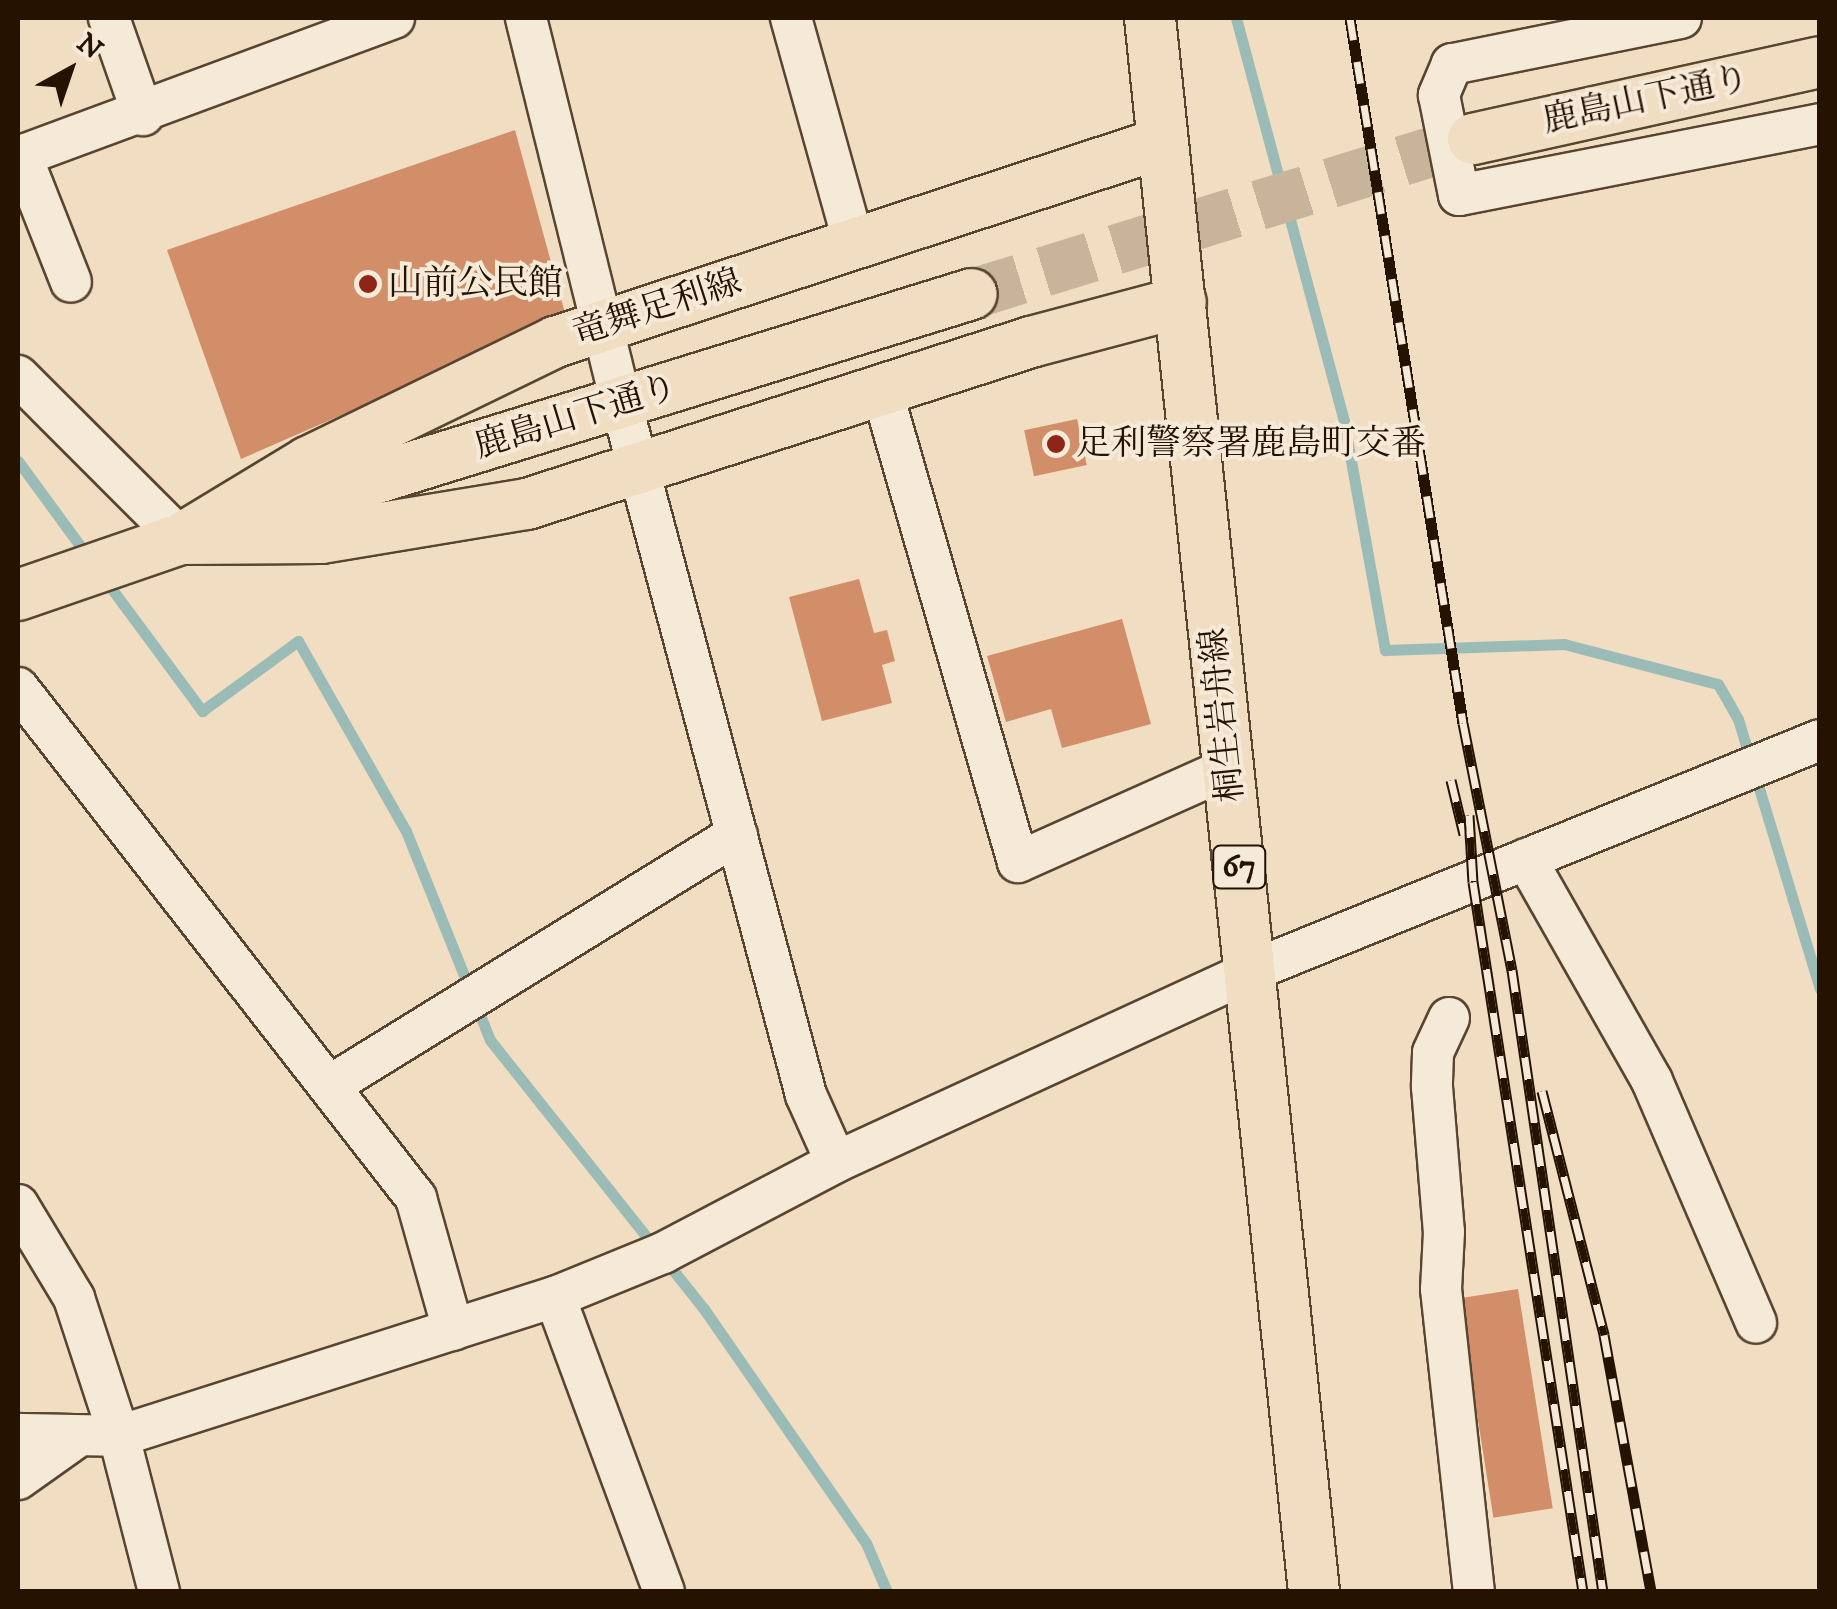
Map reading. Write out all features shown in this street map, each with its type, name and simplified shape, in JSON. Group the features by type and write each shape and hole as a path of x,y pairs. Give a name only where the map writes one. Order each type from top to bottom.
{"main road":[{"name":"桐生岩舟線","path":"1150,18 1314,1592"},
{"name":"鹿島山下通り","path":"1473,139 1820,62"},
{"name":"竜舞足利線","path":"18,595 180,539 308,462 442,394 604,325 1162,143"},
{"name":"鹿島山下通り","path":"180,539 972,294"},
{"name":"竜舞足利線","path":"180,539 321,538 528,504 882,391 1180,302"}],"street":[{"path":"109,18 143,115"},
{"path":"71,282 19,156 143,115 394,18"},
{"path":"526,18 621,403 806,1095 836,1162"},
{"path":"791,18 854,244"},
{"path":"1681,18 1452,64 1440,95 1459,195 1820,124"},
{"path":"18,376 180,539"},
{"path":"882,391 1018,862 1228,768"},
{"path":"18,688 416,1198 453,1330"},
{"path":"18,1434 72,1440 120,1436 555,1297 663,1253 836,1162 1250,971 1820,740"},
{"path":"331,1085 737,834"},
{"path":"1526,860 1652,1081 1756,1323"},
{"path":"1450,1018 1433,1054 1432,1088 1444,1232 1441,1289 1474,1592"},
{"path":"18,1205 74,1298 120,1436 159,1592"},
{"path":"555,1297 664,1592"},
{"path":"18,1479 72,1440"}],"building":[{"name":"山前公民館","path":"515,130 566,317 241,459 167,250"},
{"path":"1077,419 1087,465 1034,476 1024,430"},
{"path":"859,579 874,633 887,630 895,661 882,665 892,703 822,721 789,597"},
{"path":"1122,619 1151,724 1062,748 1051,709 1006,722 987,656"},
{"path":"1518,1289 1553,1508 1493,1518 1459,1298"}],"waterway":[{"path":"1236,18 1344,422 1385,650 1564,644 1718,684 1738,719 1820,989"},
{"path":"18,461 89,558"},
{"path":"103,577 202,711 298,641 406,831 490,1040 704,1309 866,1543 887,1592"}],"tunnel":[{"path":"972,294 1473,139"}],"railway":[{"path":"1350,18 1463,723 1512,970 1603,1592"},
{"path":"1451,780 1464,834"},
{"path":"1469,815 1473,882 1583,1592"},
{"path":"1542,1091 1604,1335 1651,1592"}],"place":[{"name":"山前公民館","path":"368,284"},
{"name":"足利警察署鹿島町交番","path":"1056,444"}]}
